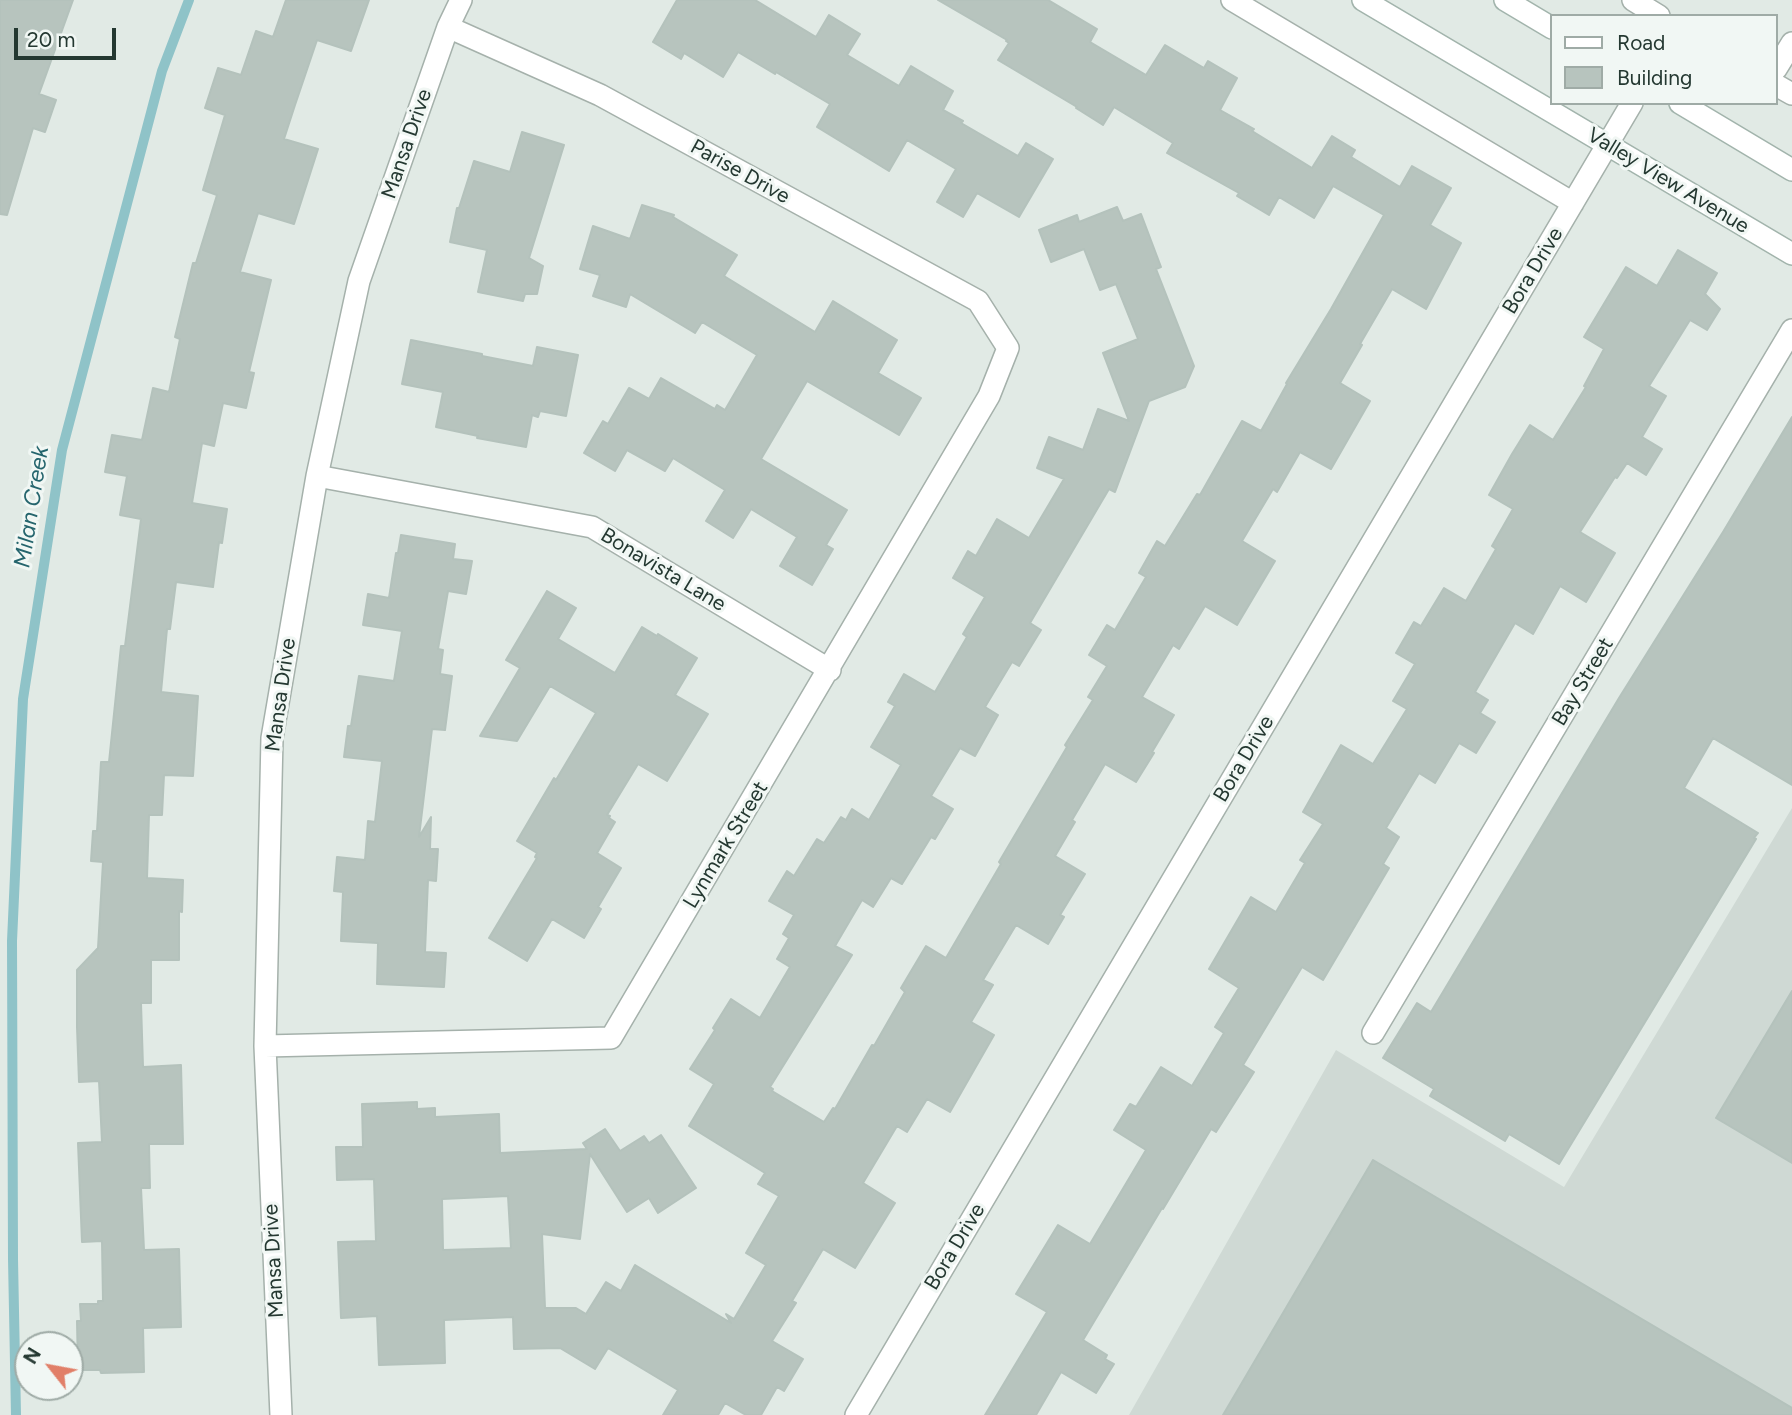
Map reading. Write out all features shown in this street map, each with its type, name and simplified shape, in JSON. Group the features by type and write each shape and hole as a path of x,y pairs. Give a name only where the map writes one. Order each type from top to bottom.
{"street":[{"name":"Mansa Drive","path":"281,1415 265,1045 272,737 317,476 359,281 448,27 461,0"},
{"path":"1232,0 1573,203"},
{"name":"Valley View Avenue","path":"1363,0 1792,254"},
{"path":"1505,0 1550,27"},
{"path":"1633,0 1656,14"},
{"name":"Parise Drive","path":"448,27 600,95 978,301 1008,348"},
{"path":"1778,66 1792,43"},
{"name":"Bora Drive","path":"856,1415 1631,105"},
{"path":"1683,105 1792,170"},
{"name":"Bay Street","path":"1374,1033 1792,330"},
{"name":"Lynmark Street","path":"265,1045 611,1038 989,396 1008,348"},
{"name":"Bonavista Lane","path":"317,476 592,527 830,670"}],"shaded area":[{"path":"1792,808 1792,1415 1129,1415 1336,1050 1564,1187"}],"building":[{"path":"0,0 73,0 39,94 56,100 45,132 33,128 7,215 0,214"},
{"path":"286,0 369,0 351,51 317,40 284,139 318,149 294,224 258,213 240,272 271,280 249,372 254,373 246,408 223,403 214,446 202,443 192,503 227,509 222,543 219,542 213,587 176,582 170,629 167,629 161,692 198,696 193,776 164,775 162,815 149,815 147,878 183,880 182,912 179,911 179,960 151,960 151,1003 141,1003 143,1067 181,1065 183,1144 149,1144 150,1188 141,1188 144,1250 179,1249 181,1327 143,1328 144,1372 101,1373 100,1370 84,1370 84,1331 77,1331 77,1321 81,1321 80,1304 98,1304 98,1301 103,1301 102,1241 82,1242 78,1143 102,1142 99,1081 79,1082 77,970 98,948 103,862 91,861 93,831 97,831 101,762 109,762 121,646 125,646 141,519 120,515 127,476 105,472 112,435 142,440 153,388 169,392 180,339 175,337 193,263 196,263 217,195 203,190 225,115 205,108 218,68 241,75 256,31 273,37"},
{"path":"677,0 755,0 816,37 829,15 860,34 847,55 899,86 911,66 953,91 943,110 963,121 961,123 1018,156 1026,143 1053,159 1019,217 977,193 963,217 937,202 956,169 907,140 889,171 817,127 830,104 776,72 775,74 738,52 723,77 684,53 681,59 653,42"},
{"path":"938,0 1048,0 1097,29 1090,42 1146,75 1165,45 1204,68 1208,61 1237,78 1220,110 1312,168 1332,136 1355,150 1351,157 1400,187 1412,166 1451,188 1430,225 1461,243 1426,309 1392,289 1360,344 1362,345 1340,383 1370,401 1331,469 1300,452 1277,492 1273,489 1242,541 1275,561 1237,625 1205,606 1179,649 1173,645 1142,697 1174,715 1152,752 1154,753 1136,782 1105,764 1072,820 1075,822 1055,856 1085,874 1060,915 1064,917 1048,944 1016,925 983,980 993,985 971,1022 994,1035 950,1112 927,1099 907,1132 897,1126 863,1183 895,1203 855,1268 823,1249 792,1301 796,1303 772,1341 803,1359 784,1391 777,1387 761,1415 746,1415 725,1403 718,1415 663,1415 678,1390 608,1348 595,1369 560,1348 514,1349 513,1317 444,1320 445,1363 379,1365 377,1316 341,1318 338,1242 376,1241 374,1179 337,1180 336,1147 363,1147 362,1104 417,1102 417,1109 435,1108 435,1117 499,1114 500,1153 587,1149 583,1143 605,1129 620,1151 644,1136 649,1143 661,1135 696,1188 658,1213 649,1198 627,1212 590,1154 580,1239 542,1234 545,1308 576,1308 586,1314 606,1282 621,1291 635,1265 731,1323 726,1314 734,1319 766,1265 746,1253 779,1196 758,1184 765,1173 689,1126 714,1084 690,1069 731,999 760,1018 790,967 777,959 789,938 783,934 794,915 769,901 787,871 794,876 817,839 824,843 841,817 846,820 852,809 869,820 901,765 871,747 895,706 888,702 904,674 935,692 967,637 963,634 985,597 953,578 968,551 976,556 997,519 1029,538 1064,479 1037,468 1049,437 1083,450 1098,409 1129,421 1103,353 1138,339 1116,284 1100,290 1084,249 1051,262 1039,230 1077,215 1079,222 1117,207 1123,221 1141,214 1161,267 1156,269 1194,366 1185,387 1149,401 1115,492 1109,489 1030,623 1041,630 1019,666 1012,662 985,707 998,715 975,756 960,748 931,796 953,809 935,839 931,837 902,884 891,878 873,907 862,900 835,946 852,955 770,1087 772,1091 824,1122 833,1108 835,1109 872,1045 874,1046 905,992 901,988 926,946 946,958 1001,864 999,862 1093,700 1088,697 1107,666 1089,655 1107,625 1115,630 1146,577 1139,573 1157,541 1165,546 1197,494 1200,495 1242,421 1261,431 1384,215 1333,186 1314,218 1279,197 1269,215 1237,196 1239,193 1167,153 1173,143 1114,107 1103,125 998,60 1009,43","holes":["508,1196 511,1248 443,1250 442,1199"]},
{"path":"522,132 564,145 529,258 543,266 537,294 525,294 523,301 478,292 487,250 450,242 457,208 474,161 510,172"},
{"path":"642,205 674,215 673,217 737,255 724,276 815,332 833,301 897,340 878,373 921,398 899,435 807,381 761,459 847,510 826,545 833,549 812,585 780,566 797,537 751,509 733,538 706,521 725,490 673,458 665,471 627,450 615,471 584,453 603,421 608,424 629,388 649,399 661,378 715,409 717,405 725,410 757,355 702,322 695,333 630,294 626,307 593,296 600,275 580,269 593,226 630,239"},
{"path":"1678,250 1717,273 1705,294 1720,309 1707,330 1690,320 1649,386 1666,396 1642,437 1662,449 1646,475 1627,463 1580,532 1615,553 1586,602 1560,586 1533,634 1515,623 1475,692 1488,700 1480,713 1495,722 1476,753 1459,743 1435,783 1419,773 1386,828 1399,837 1383,864 1389,868 1323,980 1302,967 1243,1065 1254,1072 1216,1132 1211,1129 1083,1340 1107,1355 1105,1359 1114,1364 1096,1393 1061,1372 1036,1415 985,1415 1047,1312 1016,1294 1058,1225 1090,1244 1146,1150 1114,1130 1130,1104 1136,1107 1161,1067 1192,1086 1224,1033 1215,1027 1239,988 1209,969 1251,897 1276,912 1305,863 1300,860 1323,824 1303,812 1341,745 1373,764 1407,709 1393,701 1415,664 1396,653 1414,622 1421,626 1444,588 1466,601 1496,549 1492,546 1513,509 1489,495 1512,454 1530,425 1553,440 1586,387 1584,386 1604,349 1584,337 1626,267 1657,286"},
{"path":"411,340 533,366 537,347 578,355 566,416 540,411 538,417 532,415 526,447 436,427 443,392 402,384"},
{"path":"1792,417 1792,785 1713,738 1684,788 1758,833 1754,838 1756,839 1559,1164 1509,1134 1505,1141 1430,1096 1434,1089 1383,1058 1417,1003 1431,1012 1619,698"},
{"path":"401,535 455,544 453,559 472,561 466,594 448,591 438,649 443,650 440,674 452,676 445,730 432,729 419,837 431,817 430,849 438,849 436,881 428,880 425,952 446,953 444,987 377,984 378,943 341,941 343,892 334,891 337,857 365,860 368,821 375,822 382,761 344,757 359,676 394,681 402,631 363,625 368,594 389,598"},
{"path":"547,591 576,608 558,639 615,673 642,627 697,658 675,695 708,714 667,781 638,764 607,815 615,822 597,853 621,868 598,907 601,909 584,938 552,919 527,961 489,938 537,858 537,853 517,841 596,713 550,686 517,741 480,736 520,668 506,660"},
{"path":"1792,991 1792,1163 1716,1118"},
{"path":"1373,1160 1792,1408 1792,1415 1223,1415"}],"waterway":[{"name":"Milan Creek","path":"16,1415 12,941 23,699 62,450 162,71 189,0"}]}
